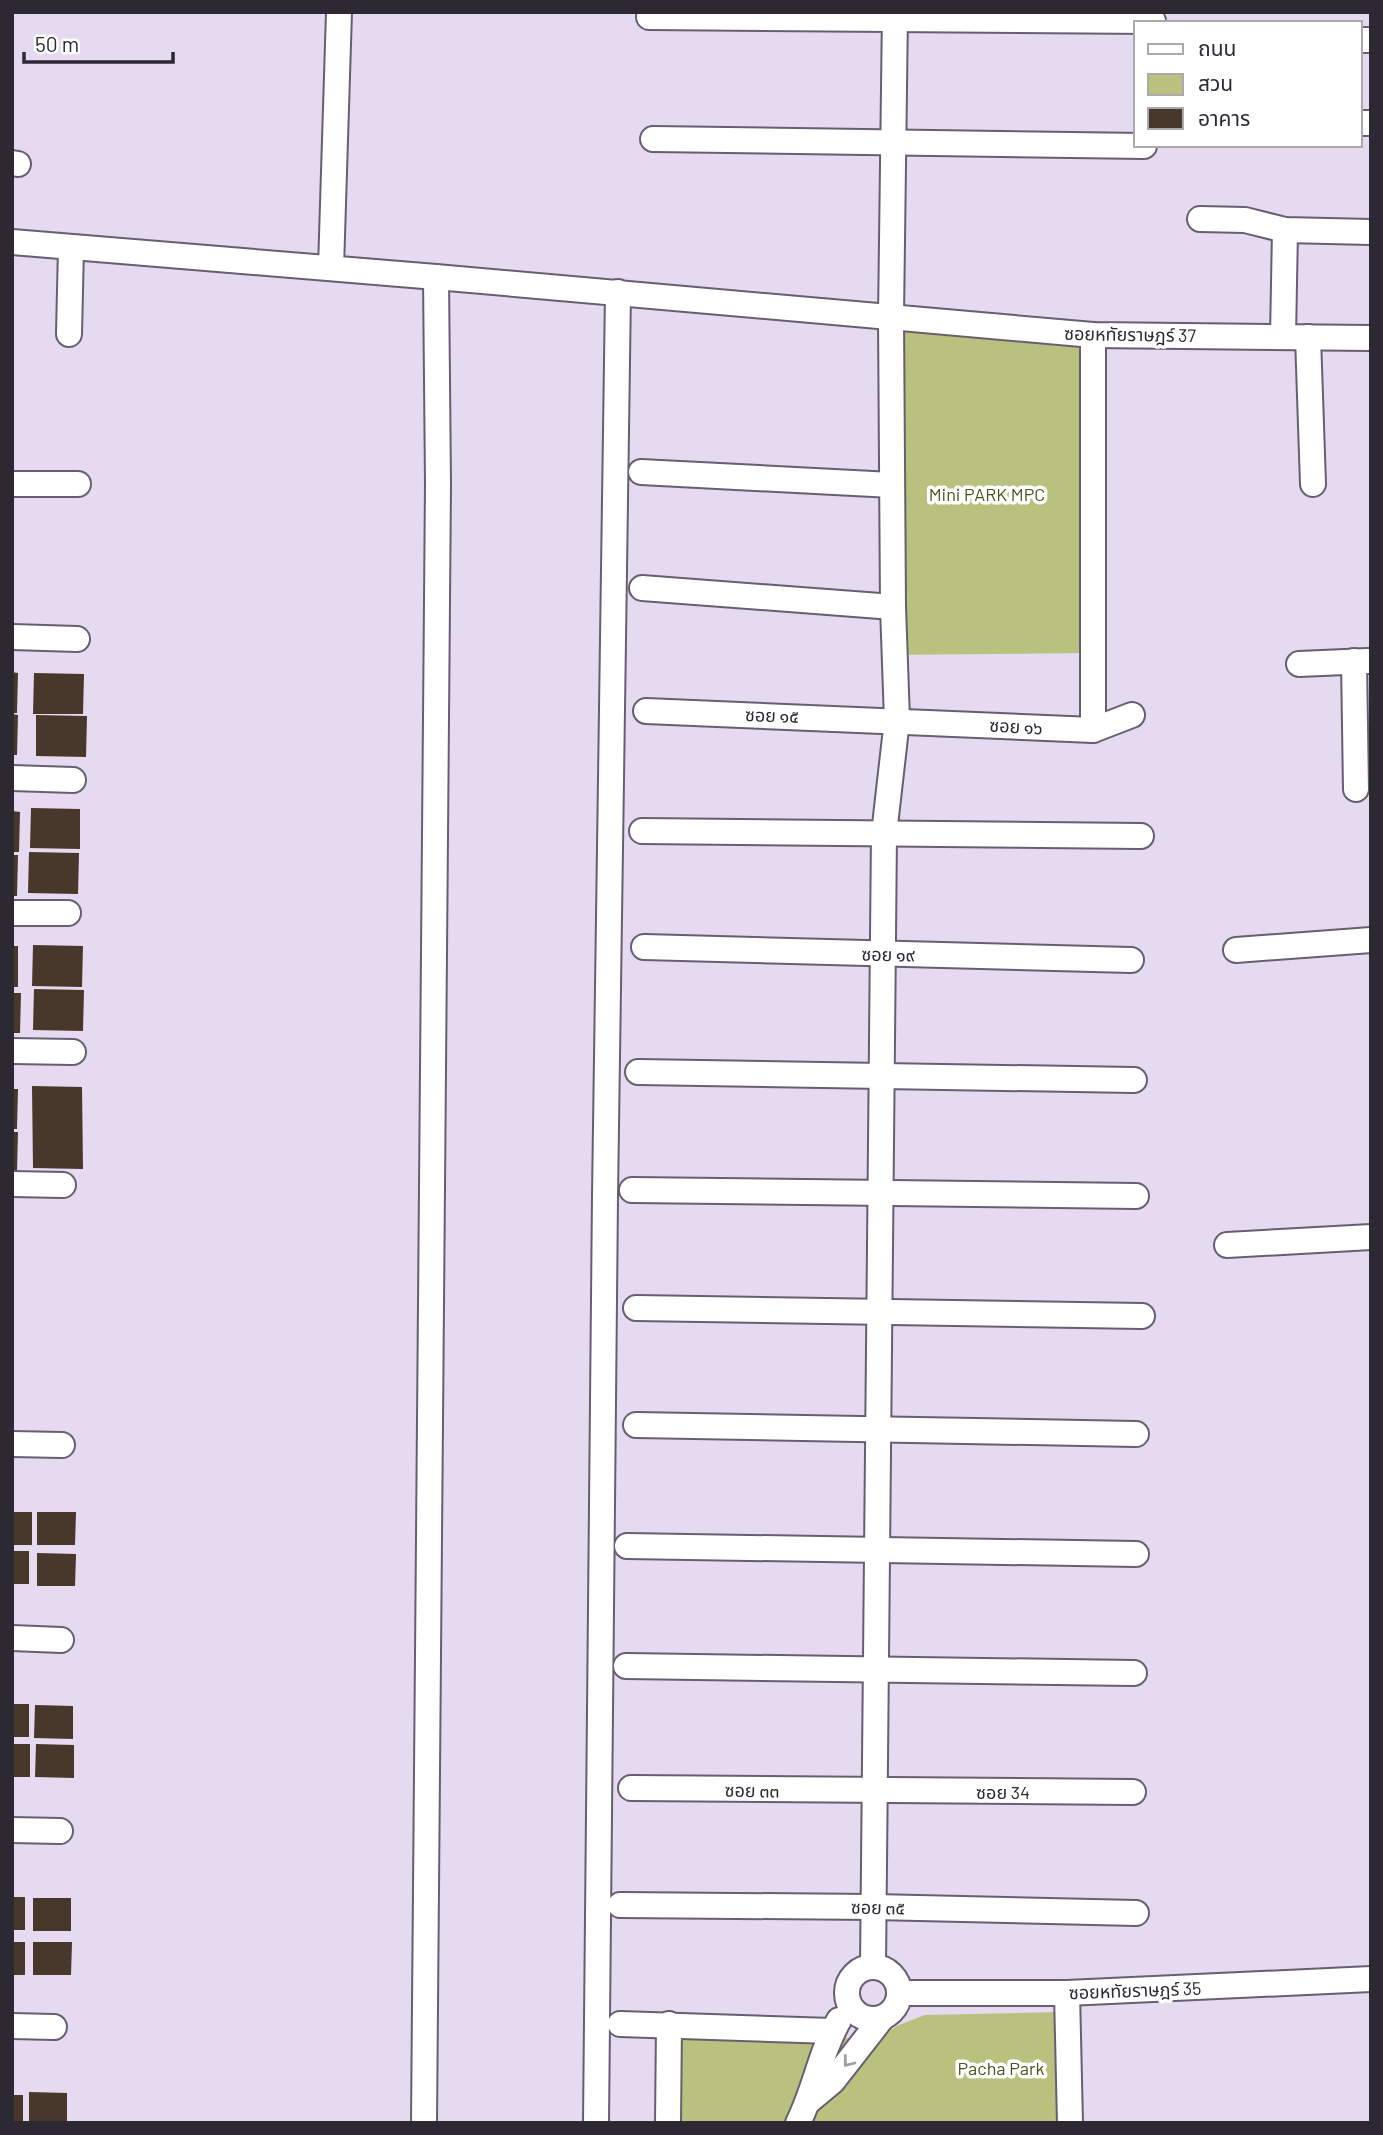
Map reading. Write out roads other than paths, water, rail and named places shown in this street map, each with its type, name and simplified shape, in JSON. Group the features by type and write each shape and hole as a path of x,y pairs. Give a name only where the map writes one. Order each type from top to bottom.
{"street":[{"path":"331,268 339,12"},
{"path":"649,17 895,16 1134,22"},
{"path":"873,1968 884,834 897,720 893,607 891,317 895,16"},
{"path":"653,139 1134,146"},
{"path":"1200,219 1245,220 1285,230 1371,232"},
{"path":"1285,230 1313,484"},
{"name":"ซอยหทัยราษฎร์ 37","path":"12,242 436,276 1093,335 1371,338"},
{"path":"69,334 71,247"},
{"path":"424,2123 438,498 436,276"},
{"path":"596,2123 605,1196 618,292"},
{"path":"1093,335 1093,730"},
{"path":"641,472 892,485"},
{"path":"12,484 78,484"},
{"path":"642,588 893,607"},
{"path":"12,637 77,639"},
{"path":"1299,664 1362,661 1356,789"},
{"name":"ซอย ๑๕","path":"646,711 897,720"},
{"name":"ซอย ๑๖","path":"897,720 1093,730 1132,715"},
{"path":"12,778 74,780"},
{"path":"642,831 1141,836"},
{"path":"12,913 68,913"},
{"path":"1236,950 1371,940"},
{"name":"ซอย ๑๙","path":"644,947 1131,960"},
{"path":"12,1051 73,1052"},
{"path":"638,1072 1134,1080"},
{"path":"12,1184 63,1185"},
{"path":"632,1191 1136,1196"},
{"path":"1227,1245 1371,1237"},
{"path":"636,1308 1142,1316"},
{"path":"636,1425 1136,1434"},
{"path":"12,1444 62,1446"},
{"path":"627,1546 1136,1554"},
{"path":"12,1638 61,1640"},
{"path":"626,1666 1134,1673"},
{"name":"ซอย ๓๓","path":"631,1788 873,1791"},
{"name":"ซอย 34","path":"873,1791 1133,1792"},
{"path":"12,1830 60,1831"},
{"name":"ซอย ๓๕","path":"620,1905 1136,1913"},
{"path":"804,2112 833,2081 882,2018 895,2008 900,1993 894,1978 881,1969 873,1968 858,1973 852,1979 847,1994 849,2002 859,2015 882,2018"},
{"name":"ซอยหทัยราษฎร์ 35","path":"900,1993 1067,1993 1371,1979"},
{"path":"1067,1993 1070,2123"},
{"path":"804,2112 816,2069 832,2031 849,2002"},
{"path":"620,2024 832,2031"},
{"path":"668,2123 669,2024"},
{"path":"12,2026 54,2027"}],"park label":[{"name":"Mini PARK MPC","path":"987,494"},
{"name":"Pacha Park","path":"1001,2068"}]}
